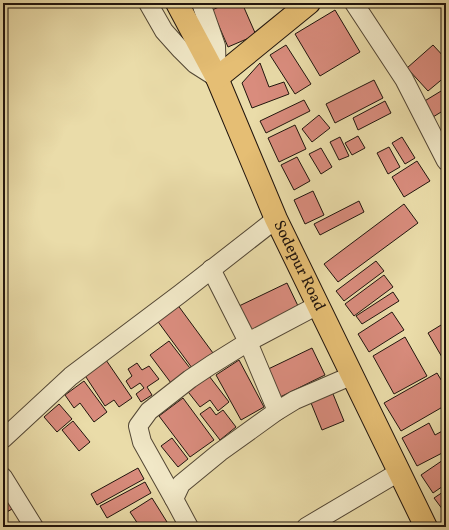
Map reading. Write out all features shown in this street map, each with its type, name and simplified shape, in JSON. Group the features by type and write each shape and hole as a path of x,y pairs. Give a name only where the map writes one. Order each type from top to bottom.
{"main road":[{"name":"Sodepur Road","path":"177,3 217,78 276,219 426,527"},
{"path":"217,78 309,3"}],"street":[{"path":"148,3 164,31 180,50 196,64 217,78"},
{"path":"201,3 216,46 217,78"},
{"path":"354,3 442,140 446,161"},
{"path":"3,439 71,376 276,219"},
{"path":"211,270 248,342 277,410"},
{"path":"189,527 142,442 138,426 149,411 190,379 248,342 318,305"},
{"path":"174,499 181,484 220,452 277,410 295,400 353,375"},
{"path":"306,527 400,472"},
{"path":"3,477 34,527"}],"building":[{"path":"208,3 219,3 211,8"},
{"path":"228,3 242,3 256,35 228,47 212,10"},
{"path":"335,10 360,52 320,76 295,34"},
{"path":"286,45 311,84 295,94 270,55"},
{"path":"433,45 446,59 446,76 428,91 407,68"},
{"path":"260,63 269,87 284,82 289,94 252,108 242,83"},
{"path":"374,80 383,98 335,123 326,104"},
{"path":"446,88 446,109 433,117 423,102"},
{"path":"304,100 310,111 266,133 260,121"},
{"path":"385,101 391,113 358,130 353,118"},
{"path":"319,115 330,128 312,142 302,129"},
{"path":"295,125 306,149 279,162 268,138"},
{"path":"358,136 365,148 352,155 345,143"},
{"path":"340,137 349,156 339,160 330,142"},
{"path":"402,137 415,158 405,164 392,143"},
{"path":"389,147 400,167 388,174 377,153"},
{"path":"321,148 332,167 321,174 309,154"},
{"path":"297,157 310,181 294,190 281,165"},
{"path":"417,161 430,181 404,197 392,177"},
{"path":"313,191 324,215 305,224 294,200"},
{"path":"359,201 364,212 320,235 314,224"},
{"path":"404,204 418,223 338,282 324,264"},
{"path":"376,261 384,271 344,301 336,291"},
{"path":"384,275 393,287 354,316 345,304"},
{"path":"287,283 299,308 251,331 239,306"},
{"path":"393,292 399,301 362,324 356,316"},
{"path":"177,304 213,353 192,368 156,319"},
{"path":"392,312 404,330 369,352 358,334"},
{"path":"446,322 446,364 428,333"},
{"path":"405,337 427,376 394,394 373,356"},
{"path":"169,341 193,372 174,387 150,355"},
{"path":"312,348 325,375 276,399 262,372"},
{"path":"106,360 132,398 119,407 114,400 105,406 84,374"},
{"path":"239,360 264,407 241,420 216,375"},
{"path":"137,363 142,370 149,366 159,379 147,387 152,395 141,402 136,394 144,388 140,383 131,389 126,381 132,376 128,369"},
{"path":"206,372 229,402 218,411 210,400 200,407 185,388"},
{"path":"437,373 446,388 446,405 401,431 384,403"},
{"path":"84,381 107,412 94,422 80,403 74,408 65,395"},
{"path":"331,389 344,421 322,430 309,398"},
{"path":"183,398 214,440 190,457 159,416"},
{"path":"59,404 72,419 57,432 44,417"},
{"path":"210,407 216,415 223,410 236,427 220,440 200,414"},
{"path":"73,421 90,442 79,451 62,430"},
{"path":"429,423 435,435 446,429 446,451 417,466 402,438"},
{"path":"172,438 188,459 178,467 161,446"},
{"path":"446,458 446,484 433,493 421,475"},
{"path":"138,468 144,479 97,505 91,494"},
{"path":"145,482 151,493 107,518 100,506"},
{"path":"3,489 14,508 3,514"},
{"path":"446,490 446,514 434,498"},
{"path":"152,498 167,522 158,527 140,527 130,512"}]}
